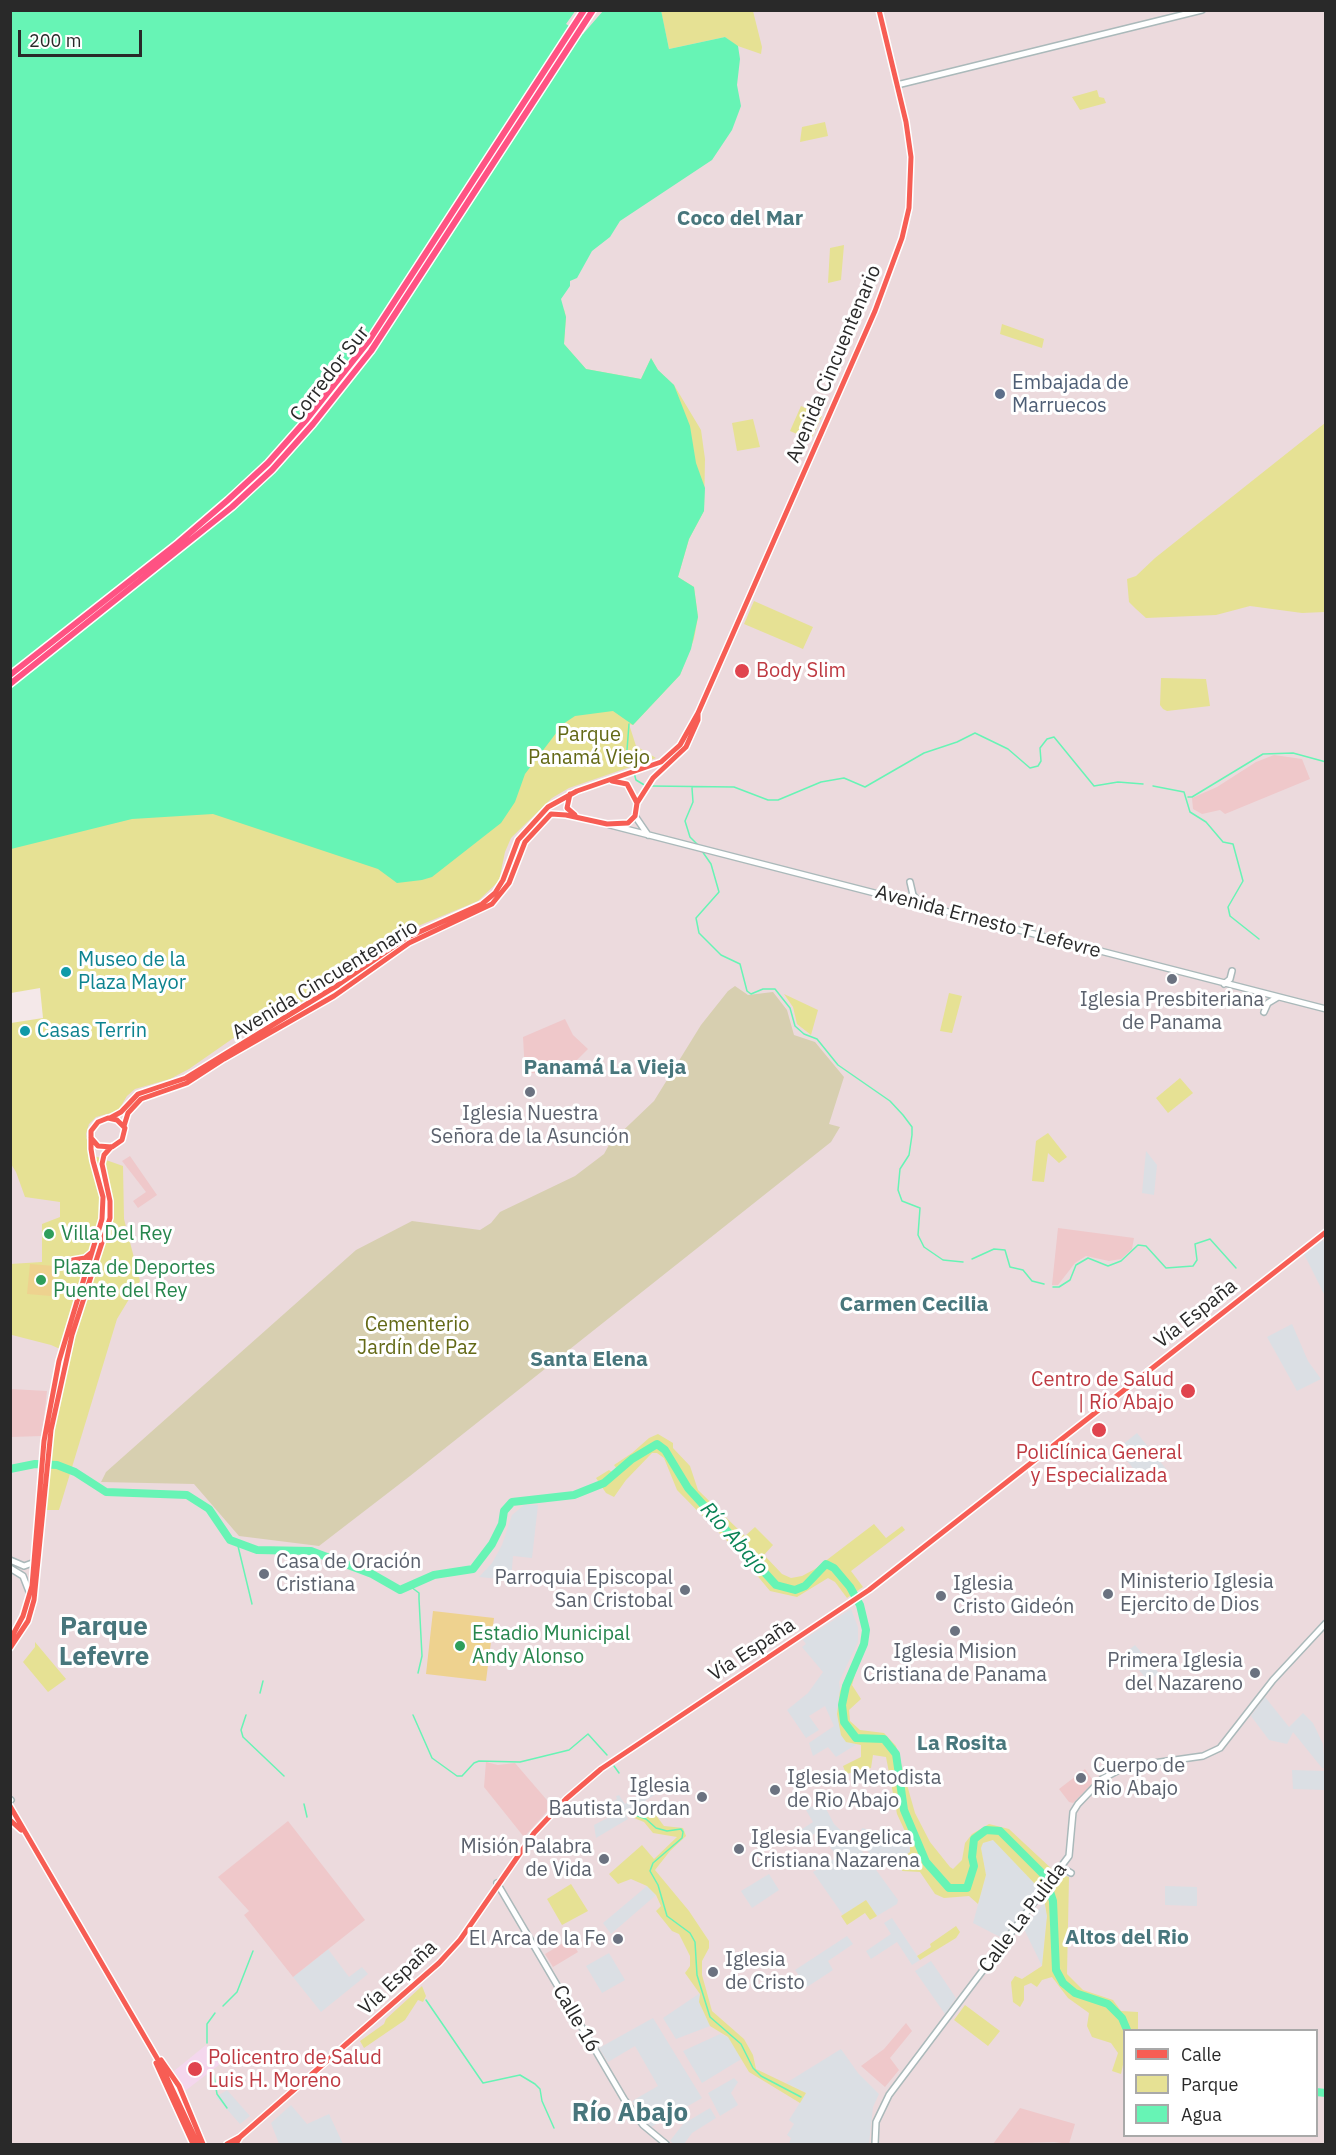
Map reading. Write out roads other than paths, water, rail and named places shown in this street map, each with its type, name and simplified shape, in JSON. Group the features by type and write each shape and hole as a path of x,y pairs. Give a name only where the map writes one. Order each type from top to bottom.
{"highway":[{"name":"Corredor Sur","path":"10,675 178,543 260,471 291,436 368,342 584,10"},
{"name":"Corredor Sur","path":"10,684 232,507 272,470 313,424 371,351 593,10"}],"main road":[{"name":"Avenida Cincuentenario","path":"110,1118 121,1112 138,1094 186,1078 338,985 406,938 482,904 495,893 503,880 513,850 525,832 548,807 570,794 638,772 674,753 698,713 899,251 909,208 911,171 908,129 879,10"},
{"path":"897,85 1202,10"},
{"name":"Avenida Cincuentenario","path":"635,816 637,803 648,785 686,747 698,720 698,713"},
{"path":"609,781 627,784 637,803"},
{"path":"570,794 567,808 576,816"},
{"name":"Avenida Cincuentenario","path":"124,1126 128,1113 141,1099 187,1083 334,996 409,943 492,904 509,883 525,842 545,819 555,814 576,816 608,824"},
{"path":"608,824 625,824 635,816 649,836"},
{"name":"Avenida Ernesto T Lefevre","path":"608,824 1326,1009"},
{"path":"910,882 913,895 924,906"},
{"path":"1224,984 1230,979 1232,971"},
{"path":"1264,1012 1268,1003 1278,997"},
{"path":"10,1640 24,1616 30,1594 45,1456 59,1361 102,1218 103,1202 93,1161 91,1138 94,1126 110,1118 124,1126 124,1137 104,1155 102,1164 110,1210 66,1356 45,1456"},
{"path":"91,1138 98,1146 112,1146"},
{"path":"88,1262 95,1256 110,1210"},
{"name":"Vía España","path":"227,2145 240,2137 439,1963 460,1940 497,1883 539,1827 600,1769 864,1594 1326,1232"},
{"path":"85,1275 75,1261 85,1258 92,1252"},
{"path":"10,1648 28,1622 37,1585 44,1468"},
{"path":"10,1560 24,1566 27,1572 23,1576"},
{"path":"24,1566 35,1562"},
{"path":"10,1568 23,1576 30,1594"},
{"name":"Calle La Pulida","path":"875,2145 876,2122 888,2095 1070,1856 1073,1812 1102,1779 1125,1767 1203,1756 1220,1749 1273,1680 1326,1623"},
{"path":"11,1800 81,1921 83,1931"},
{"path":"10,1806 147,2043 184,2112 198,2145"},
{"path":"10,1811 76,1924 83,1931"},
{"path":"10,1820 21,1830"},
{"path":"1058,1873 1064,1869 1071,1873"},
{"name":"Calle 16","path":"497,1883 624,2098 643,2125 666,2145"},
{"path":"147,2043 193,2145"},
{"path":"147,2043 175,2078 203,2145"},
{"name":"Vía España","path":"236,2145 240,2137"}],"water":[{"path":"576,10 566,24 583,34 603,11 661,10 669,49 725,37 738,46 740,59 737,85 741,106 732,130 712,160 620,221 610,237 592,251 577,278 570,281 570,286 561,299 566,317 564,344 586,369 641,379 651,358 658,370 674,385 690,426 696,463 705,488 704,511 689,539 678,577 694,587 698,617 691,649 680,675 633,725 613,711 575,716 563,724 525,774 515,802 501,823 432,877 422,880 397,883 378,869 213,814 132,819 11,849 11,11"}],"waterway":[{"path":"629,724 627,750 633,768"},
{"path":"650,786 734,787 768,800 778,800 821,782 844,778 865,787 924,753 957,742 975,733 1008,749 1030,768 1038,766 1041,761 1040,748 1047,739 1054,737 1094,786 1118,782 1143,784"},
{"path":"1188,797 1192,797 1263,754 1293,753 1326,762"},
{"path":"634,773 636,780 646,786"},
{"path":"1153,786 1184,792 1190,812 1206,822 1223,842 1233,844 1243,881 1228,907 1230,916 1259,939"},
{"path":"692,788 693,802 685,821 690,837 700,847"},
{"path":"702,851 711,864 719,892 696,918 699,933 721,955 740,964 747,991 751,994 763,989 775,989 790,1008 795,1026 804,1034 817,1039 838,1065 890,1101 903,1115 912,1127 912,1135 909,1155 900,1169 898,1190 902,1201 920,1208 918,1235 924,1247 943,1260 963,1262"},
{"path":"1053,1287 1059,1287 1070,1280 1076,1265 1088,1258 1108,1266 1121,1261 1138,1245 1146,1246 1166,1268 1193,1266 1197,1260 1195,1244 1210,1239 1236,1268"},
{"path":"972,1259 994,1249 1005,1250 1010,1267 1023,1270 1032,1281 1044,1284"},
{"name":"Río Abajo","path":"10,1469 35,1464 57,1465 75,1472 106,1492 187,1495 209,1509 230,1540 257,1550 311,1551 372,1574 400,1590 434,1575 473,1569 492,1544 502,1524 504,1511 512,1502 574,1495 604,1483 632,1459 657,1444 665,1450 688,1488 776,1585 795,1590 805,1586 826,1564 834,1568 850,1587 860,1605 866,1630 864,1644 846,1686 842,1705 844,1722 856,1738 884,1739 896,1754 904,1810 926,1862 949,1888 967,1888 974,1866 972,1857 974,1839 986,1830 1000,1831 1045,1876 1053,1901 1056,1970 1063,1983 1075,1993 1108,2004 1122,2018 1127,2029"},
{"path":"237,1542 252,1604"},
{"path":"411,1587 419,1593 422,1656 418,1673"},
{"path":"260,1693 263,1681"},
{"path":"246,1715 241,1730 243,1737 284,1776"},
{"path":"413,1715 432,1758 457,1776 462,1776 474,1763 479,1761 520,1762 569,1750 588,1734 607,1755"},
{"path":"614,1766 619,1773"},
{"path":"304,1804 307,1817"},
{"path":"632,1814 646,1819 656,1828 667,1831 681,1829 683,1832 682,1838 653,1863 650,1871 658,1885 667,1916 690,1933 695,1942 697,1975 710,2017 741,2044 753,2068 761,2076 801,2097"},
{"path":"223,2006 237,1992 253,1951"},
{"path":"426,2000 483,2083 520,2075 535,2084 540,2089 542,2101 554,2128"},
{"path":"207,2043 207,2024 215,2013"},
{"path":"213,2071 217,2094 227,2108"},
{"name":"Río Abajo","path":"1318,2092 1326,2093"}],"place":[{"name":"Embajada de Marruecos","path":"1000,394"},
{"name":"Body Slim","path":"742,671"},
{"name":"Museo de la Plaza Mayor","path":"66,972"},
{"name":"Iglesia Presbiteriana de Panama","path":"1172,979"},
{"name":"Casas Terrin","path":"25,1031"},
{"name":"Iglesia Nuestra Señora de la Asunción","path":"530,1092"},
{"name":"Villa Del Rey","path":"49,1234"},
{"name":"Plaza de Deportes Puente del Rey","path":"41,1280"},
{"name":"Centro de Salud | Río Abajo","path":"1188,1391"},
{"name":"Policlínica General y Especializada","path":"1099,1430"},
{"name":"Casa de Oración Cristiana","path":"264,1574"},
{"name":"Parroquia Episcopal San Cristobal","path":"685,1590"},
{"name":"Ministerio Iglesia Ejercito de Dios","path":"1108,1594"},
{"name":"Iglesia Cristo Gideón","path":"941,1596"},
{"name":"Iglesia Mision Cristiana de Panama","path":"955,1631"},
{"name":"Estadio Municipal Andy Alonso","path":"460,1646"},
{"name":"Primera Iglesia del Nazareno","path":"1255,1673"},
{"name":"Cuerpo de Rio Abajo","path":"1081,1778"},
{"name":"Iglesia Metodista de Rio Abajo","path":"775,1790"},
{"name":"Iglesia Bautista Jordan","path":"702,1797"},
{"name":"Iglesia Evangelica Cristiana Nazarena","path":"739,1849"},
{"name":"Misión Palabra de Vida","path":"604,1859"},
{"name":"El Arca de la Fe","path":"618,1939"},
{"name":"Iglesia de Cristo","path":"713,1972"},
{"name":"Policentro de Salud Luis H. Moreno","path":"195,2069"}],"district":[{"name":"Coco del Mar","path":"740,219"},
{"name":"Panamá La Vieja","path":"605,1068"},
{"name":"Carmen Cecilia","path":"914,1305"},
{"name":"Santa Elena","path":"589,1360"},
{"name":"Parque Lefevre","path":"104,1642"},
{"name":"La Rosita","path":"962,1744"},
{"name":"Altos del Rio","path":"1127,1938"},
{"name":"Río Abajo","path":"630,2113"}],"park label":[{"name":"Parque Panamá Viejo","path":"589,746"},
{"name":"Cementerio Jardín de Paz","path":"417,1336"}]}
